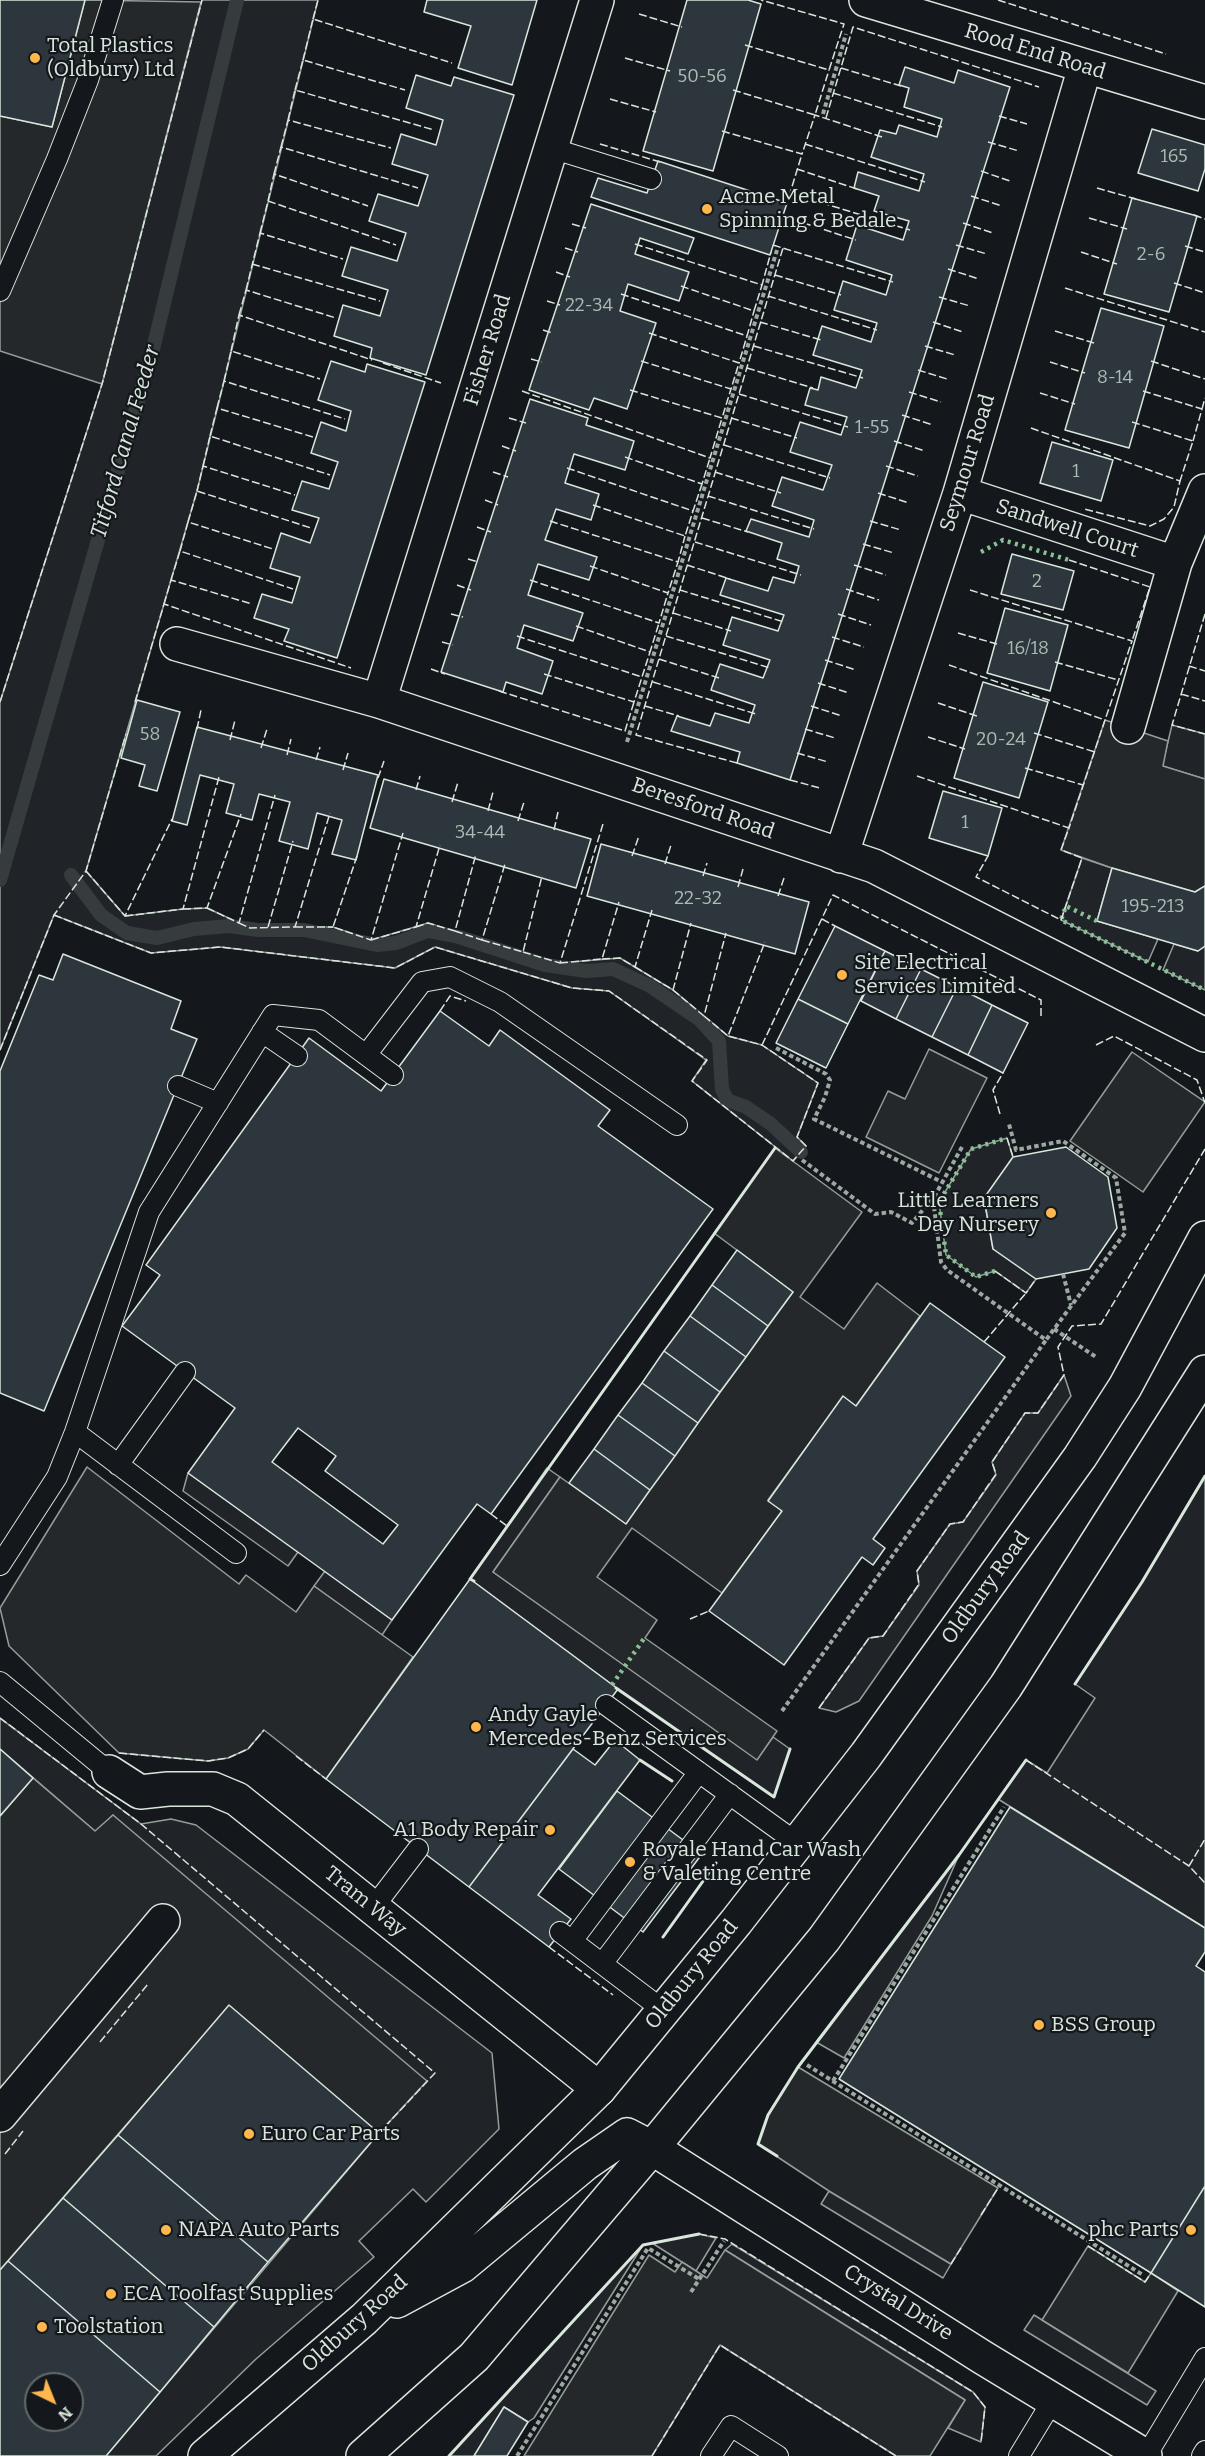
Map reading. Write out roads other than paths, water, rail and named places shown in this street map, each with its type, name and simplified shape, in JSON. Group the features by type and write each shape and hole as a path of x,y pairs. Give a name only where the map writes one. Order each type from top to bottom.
{"street":[{"name":"Fisher Road","path":"379,701 597,0"},
{"name":"Rood End Road","path":"866,0 1205,102"},
{"name":"Seymour Road","path":"841,856 960,494 1085,67"},
{"path":"1128,727 1175,563 1205,491"},
{"name":"Sandwell Court","path":"960,494 1175,563"},
{"name":"Beresford Road","path":"177,644 379,701 874,867 1205,1035"},
{"name":"Oldbury Road","path":"205,2456 364,2319 599,2089 736,1922 866,1755 1102,1424 1125,1387 1205,1238"},
{"path":"363,2456 474,2358 652,2148 831,1929 1006,1686 1205,1372"},
{"name":"Tram Way","path":"109,1772 140,1792 168,1789 213,1789 237,1799 599,2089"},
{"path":"0,2115 163,1921"},
{"name":"Crystal Drive","path":"364,2319 462,2266 585,2164 627,2135 652,2148 1145,2456"}],"lane":[{"path":"0,291 88,81 114,0"},
{"path":"551,148 651,179"},
{"path":"366,1055 422,982 450,977 500,1002 677,1125"},
{"path":"0,1565 57,1477 75,1431 149,1212 273,1014 319,1020 393,1075"},
{"path":"262,1032 297,1056"},
{"path":"178,1086 218,1103"},
{"path":"118,1465 185,1372"},
{"path":"75,1431 236,1553"},
{"path":"0,1682 109,1772"},
{"path":"606,1705 797,1843"},
{"path":"663,2010 566,1937 699,1772"},
{"path":"602,1964 730,1794"},
{"path":"373,1908 418,1849"},
{"path":"1145,2456 1205,2358"},
{"path":"1019,2456 1053,2400"},
{"path":"711,2456 730,2426 771,2454"},
{"path":"1202,2456 1205,2451"}],"waterway":[{"name":"Titford Canal Feeder","path":"0,880 153,349 237,0"},
{"path":"71,875 101,915 127,933 157,938 194,929 229,926 258,930 304,930 377,945 396,943 428,931 459,937 545,965 586,971 613,969 650,986 700,1020 719,1041 722,1089 727,1100 746,1107 771,1124 801,1152"}],"place":[{"name":"Total Plastics (Oldbury) Ltd","path":"35,58"},
{"name":"Acme Metal Spinning & Bedale","path":"707,209"},
{"name":"Site Electrical Services Limited","path":"842,975"},
{"name":"Little Learners Day Nursery","path":"1051,1213"},
{"name":"Andy Gayle Mercedes-Benz Services","path":"476,1727"},
{"name":"A1 Body Repair","path":"550,1830"},
{"name":"Royale Hand Car Wash & Valeting Centre","path":"630,1862"},
{"name":"BSS Group","path":"1039,2025"},
{"name":"Euro Car Parts","path":"249,2134"},
{"name":"NAPA Auto Parts","path":"166,2230"},
{"name":"phc Parts","path":"1191,2230"},
{"name":"ECA Toolfast Supplies","path":"111,2294"},
{"name":"Toolstation","path":"42,2327"}]}
